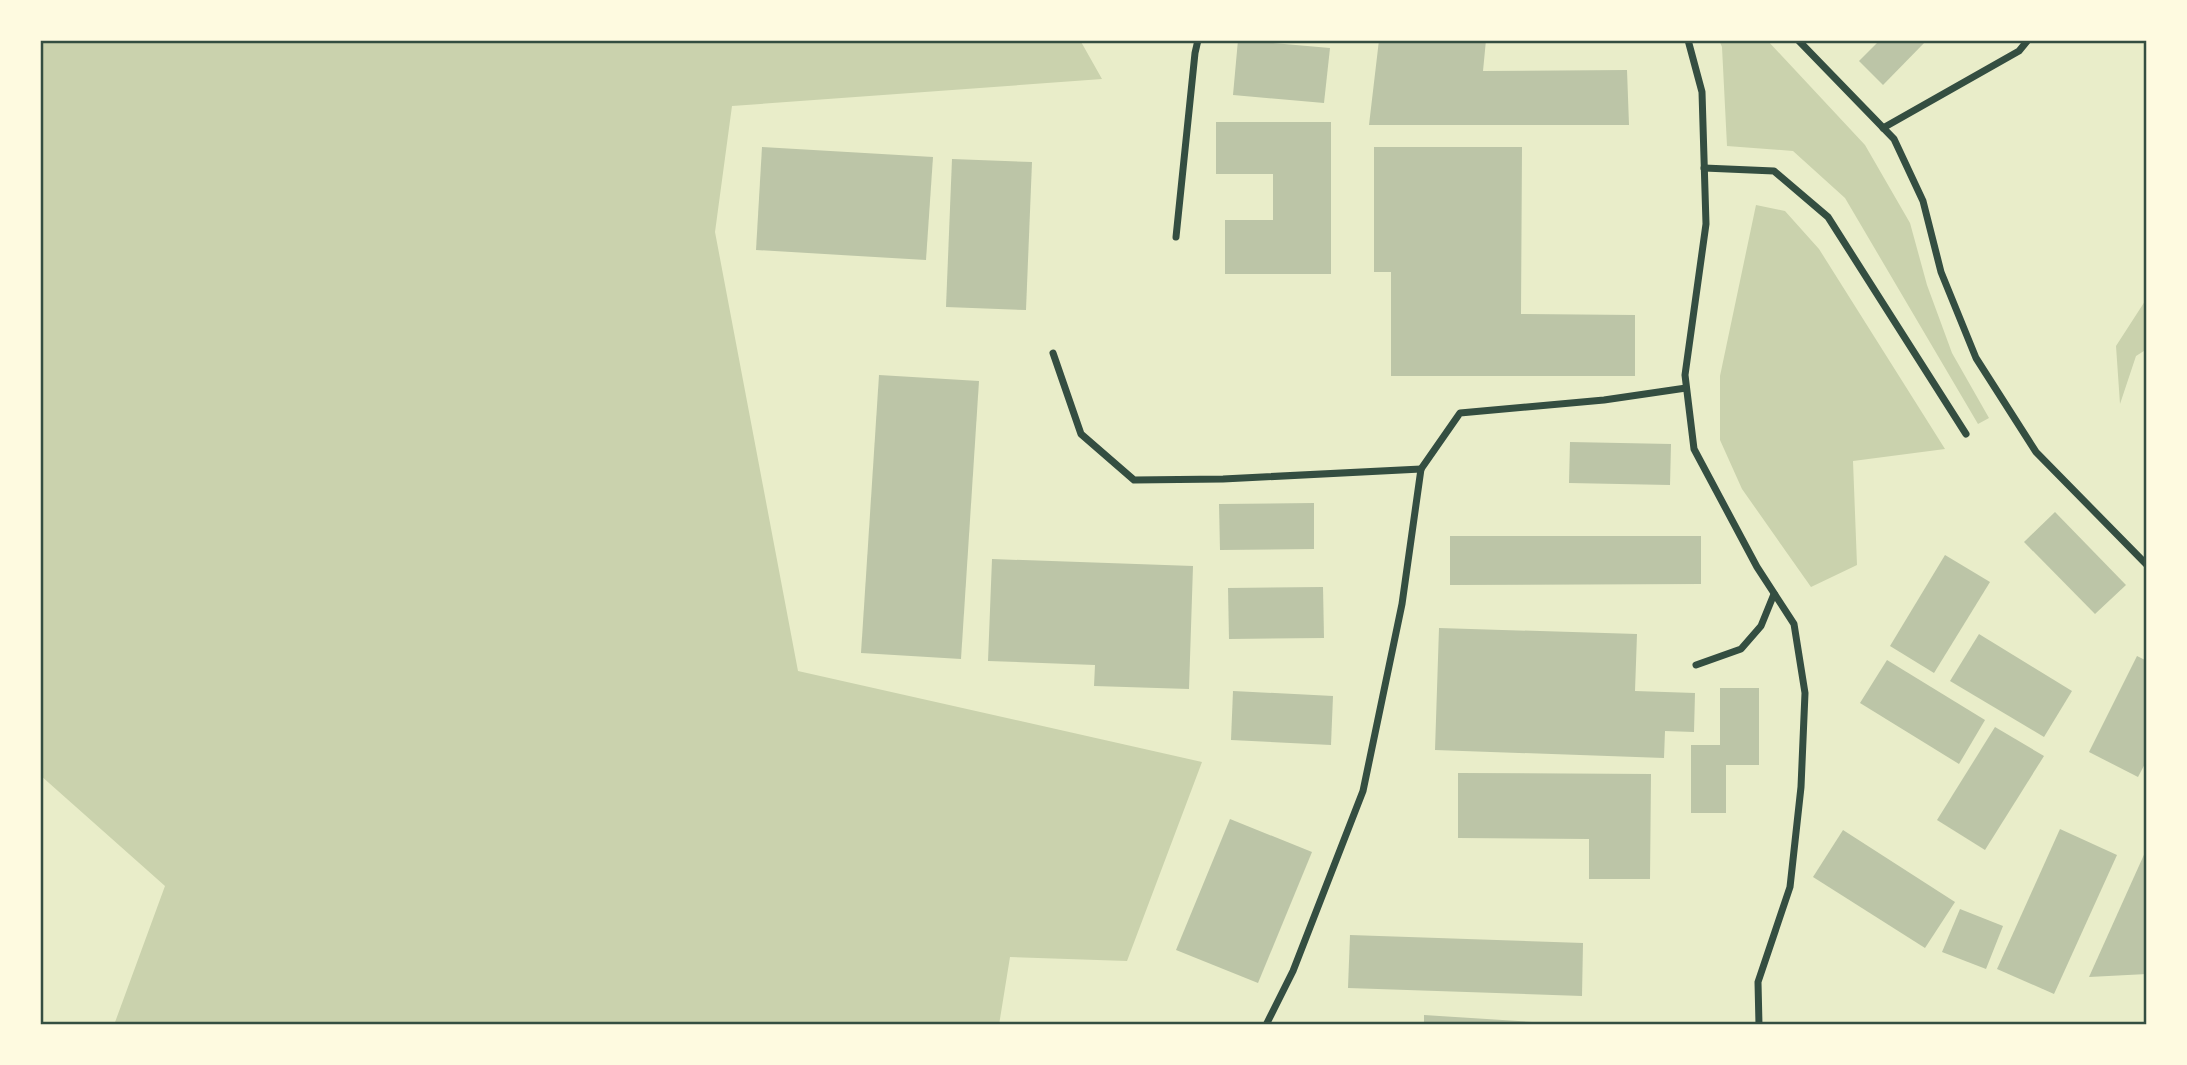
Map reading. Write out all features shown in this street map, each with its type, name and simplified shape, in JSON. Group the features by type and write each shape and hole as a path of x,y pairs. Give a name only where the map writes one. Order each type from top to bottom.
{"street":[{"path":"1176,237 1198,40"},
{"path":"1688,40 1702,92 1706,224 1685,375 1694,449 1757,567 1794,624 1805,693 1801,787 1790,887 1758,982 1759,1025"},
{"path":"1798,40 1894,139 1923,201 1941,272 1976,358 2036,452 2147,565"},
{"path":"1883,128 2019,51 2028,40"},
{"path":"1704,168 1774,171 1828,217 1966,434"},
{"path":"1053,353 1081,434 1134,480 1223,479 1421,469"},
{"path":"1266,1025 1293,971 1363,791 1402,604 1421,469 1460,413 1604,400 1686,388"},
{"path":"1696,665 1741,649 1761,626 1774,594"}],"green space":[{"path":"40,40 1080,40 1102,79 732,106 715,232 798,671 1202,762 1127,961 1010,957 999,1025 114,1025 165,886 40,775"},
{"path":"1719,40 1767,40 1865,145 1910,223 1927,285 1952,353 1989,418 1978,424 1845,198 1793,151 1727,146 1722,47"},
{"path":"1756,205 1785,211 1819,249 1945,449 1853,461 1857,565 1811,587 1742,489 1720,440 1720,376"},
{"path":"2147,298 2147,349 2136,356 2120,404 2116,346"}],"building":[{"path":"1238,40 1330,48 1324,103 1233,95"},
{"path":"1379,40 1486,40 1483,71 1627,70 1629,125 1369,125"},
{"path":"1880,40 1927,40 1883,85 1859,61"},
{"path":"1216,122 1331,122 1331,274 1225,274 1225,220 1273,220 1273,174 1216,174"},
{"path":"762,147 933,157 926,260 756,250"},
{"path":"1374,147 1522,147 1521,314 1635,315 1635,376 1391,376 1391,272 1374,272"},
{"path":"952,159 1032,162 1026,310 946,307"},
{"path":"879,375 979,381 961,659 861,653"},
{"path":"1570,442 1671,444 1670,485 1569,483"},
{"path":"1314,503 1314,549 1220,550 1219,504"},
{"path":"2055,512 2126,585 2095,614 2024,542"},
{"path":"1450,536 1701,536 1701,584 1450,585"},
{"path":"1945,555 1990,582 1934,673 1890,646"},
{"path":"992,559 1193,566 1189,689 1094,686 1095,665 988,661"},
{"path":"1323,587 1324,638 1229,639 1228,588"},
{"path":"1439,628 1637,634 1635,691 1695,693 1694,732 1665,731 1664,758 1435,750"},
{"path":"1979,634 2072,691 2044,737 1950,681"},
{"path":"2137,656 2147,661 2147,760 2138,777 2089,752"},
{"path":"1887,660 1985,720 1959,764 1860,703"},
{"path":"1720,688 1759,688 1759,765 1726,765 1726,813 1691,813 1691,745 1720,745"},
{"path":"1233,691 1333,696 1331,745 1231,740"},
{"path":"1995,727 2044,756 1985,850 1937,820"},
{"path":"1458,773 1651,774 1650,879 1589,879 1589,839 1458,838"},
{"path":"1230,819 1312,852 1258,983 1176,950"},
{"path":"2060,829 2117,855 2054,994 1997,969"},
{"path":"1843,830 1955,902 1925,948 1813,877"},
{"path":"2147,848 2147,974 2089,977"},
{"path":"1960,909 2003,926 1986,969 1942,952"},
{"path":"1350,935 1583,943 1582,996 1348,988"},
{"path":"1424,1015 1548,1023 1548,1025 1424,1025"}]}
